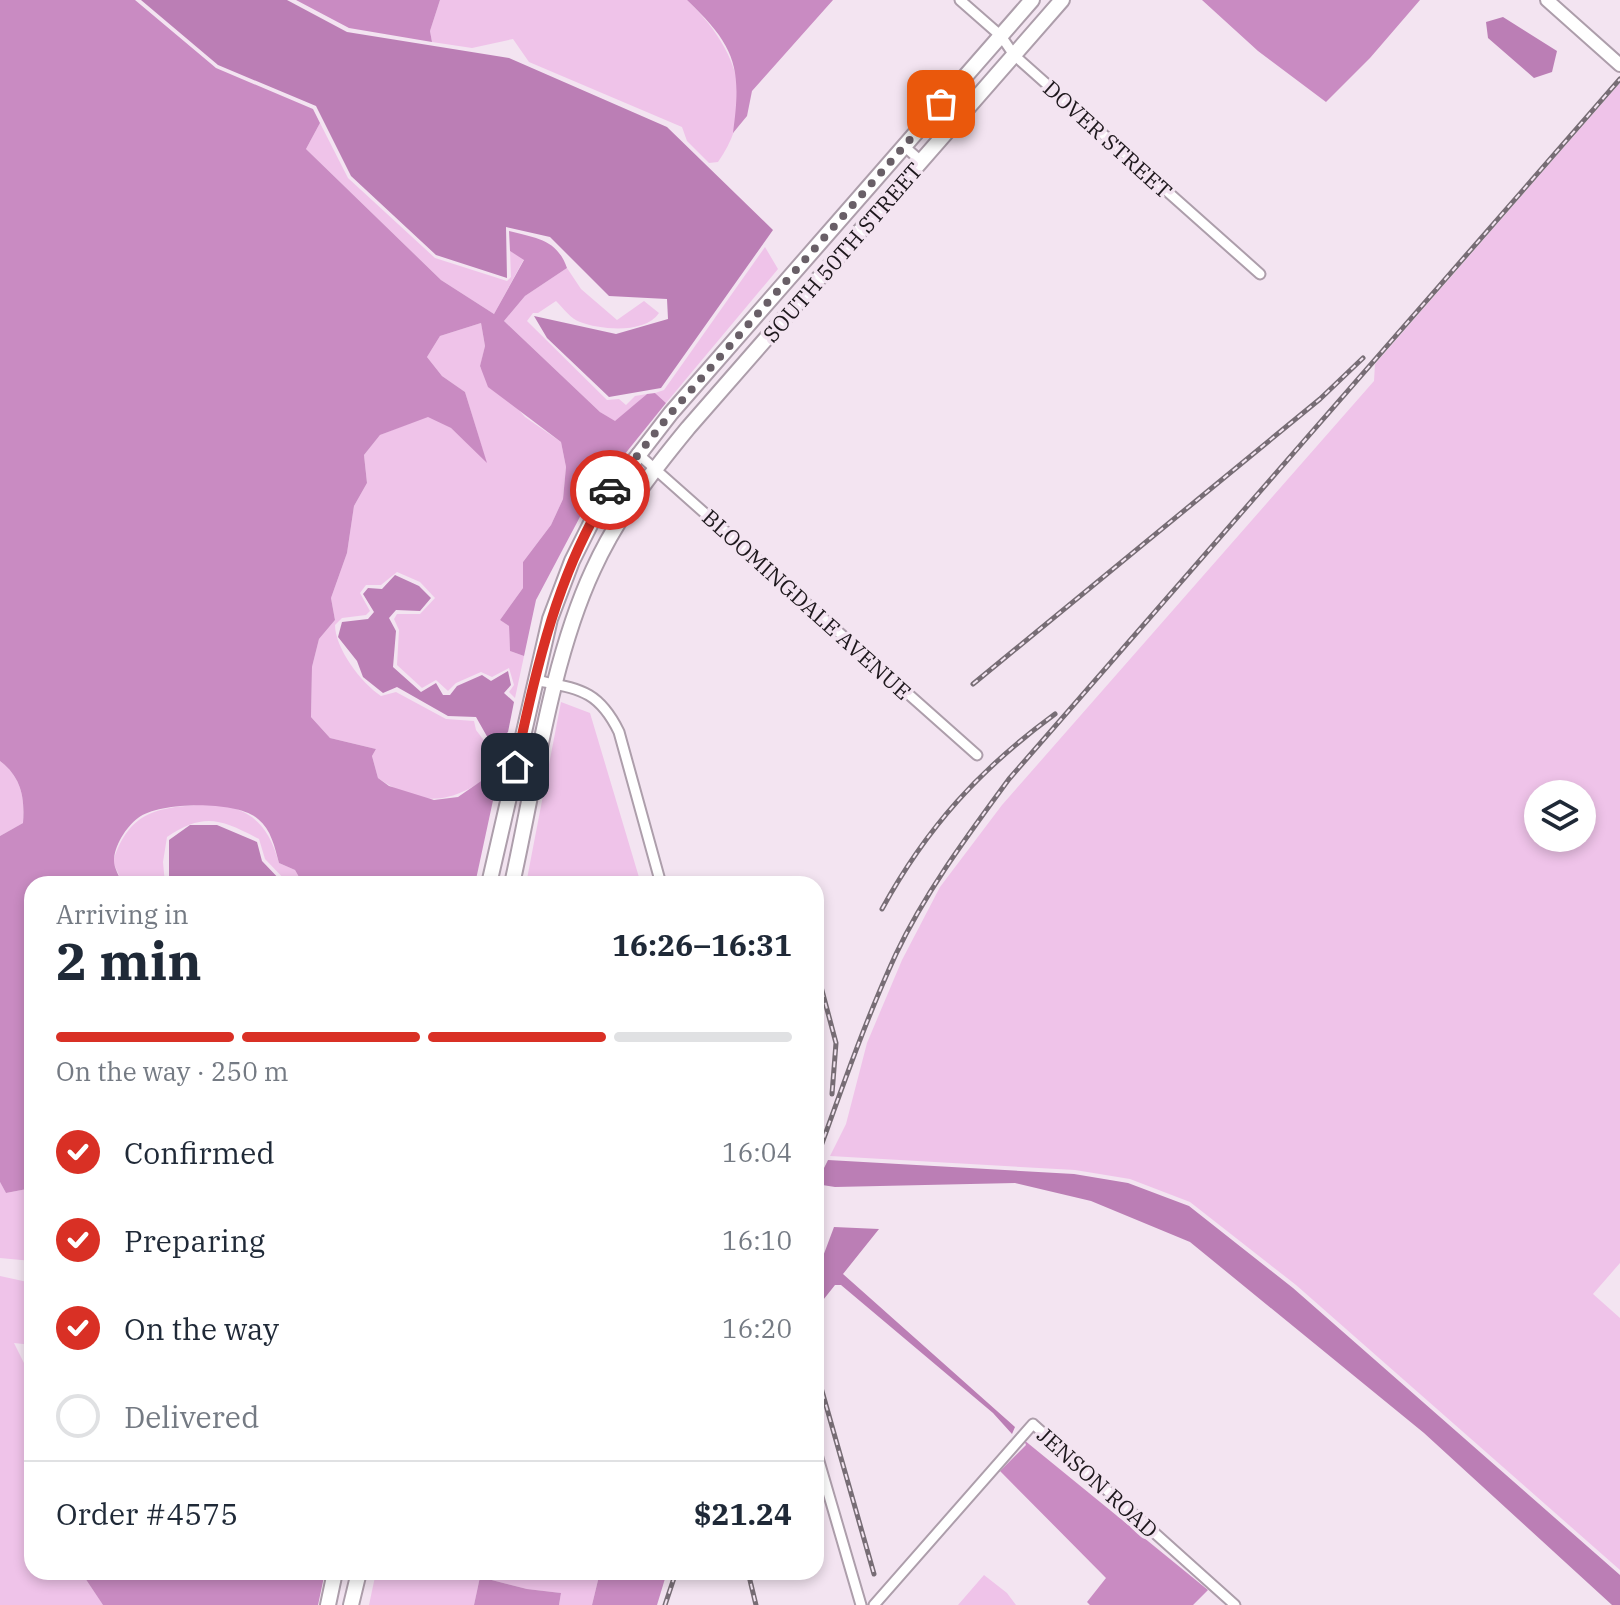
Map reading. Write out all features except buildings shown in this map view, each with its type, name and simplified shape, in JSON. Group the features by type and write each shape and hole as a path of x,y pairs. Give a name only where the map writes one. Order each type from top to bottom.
{"main road":[{"name":"SOUTH 50TH STREET","path":"491,876 550,619 586,530 637,453 1032,0"},
{"name":"SOUTH 50TH STREET","path":"514,876 572,626 592,572 621,518 654,468 1062,0"},
{"path":"1547,0 1620,65"},
{"path":"328,1605 333,1580"},
{"path":"351,1605 357,1580"}],"street":[{"name":"DOVER STREET","path":"960,0 1001,36 1014,55 1260,274"},
{"path":"904,146 922,162"},
{"name":"BLOOMINGDALE AVENUE","path":"637,453 977,755"},
{"path":"535,680 587,692 607,709 619,732 659,876"},
{"name":"JENSON ROAD","path":"874,1605 1033,1424 1235,1605"},
{"path":"824,1478 861,1605"}],"shaded area":[{"path":"0,0 135,0 216,68 313,109 320,123 306,149 441,280 494,314 524,260 510,251 509,231 551,245 563,258 567,268 525,296 504,321 600,412 615,421 647,394 655,393 666,403 591,496 536,600 524,656 510,651 509,626 500,620 523,588 523,562 551,525 563,499 566,467 561,442 488,387 480,366 485,346 481,323 440,336 427,357 442,376 465,392 487,463 451,428 428,417 380,435 364,455 367,483 354,506 347,553 331,598 335,620 319,639 312,667 311,717 330,738 376,749 372,756 378,778 389,786 434,800 458,797 500,768 477,876 298,876 295,870 279,863 269,833 258,819 233,809 198,805 163,809 138,818 125,832 116,849 114,861 119,876 24,876 24,1190 6,1193 0,1182 0,836 23,823 23,814 17,781 0,761"},
{"path":"141,0 287,0 347,32 509,58 667,127 773,230 661,388 609,397 547,338 534,316 616,334 668,319 667,299 609,296 550,237 506,227 507,278 436,255 351,176 316,106 218,65"},
{"path":"296,0 440,0 430,31 432,42 349,28"},
{"path":"440,0 687,0 718,36 736,76 739,97 731,140 718,162 709,163 687,141 682,127 529,62 513,39 472,48 432,42 430,31"},
{"path":"687,0 833,0 752,91 747,116 733,133 736,91 732,59 716,31"},
{"path":"1202,0 1420,0 1370,58 1326,102 1258,51"},
{"path":"1503,17 1557,51 1552,72 1534,78 1488,38 1486,22"},
{"path":"1620,83 1620,1263 1593,1294 1620,1318 1620,1570 1296,1285 1190,1202 1130,1179 1075,1170 830,1156 846,1124 867,1043 902,960 940,887 1002,805 1374,381 1375,364"},
{"path":"320,123 348,178 435,258 507,281 511,277 510,251 524,259 494,314 441,280 306,149"},
{"path":"765,247 778,269 666,403 655,393 664,390"},
{"path":"567,268 581,289 617,320 644,301 659,313 652,320 633,327 599,327 577,321 556,301 533,313 527,321 607,400 619,399 626,405 635,396 647,394 615,422 600,412 504,321 525,296"},
{"path":"481,323 485,346 480,367 525,417 561,442 566,467 563,499 551,525 523,562 523,588 500,620 509,626 510,651 524,656 515,698 509,692 514,685 509,668 492,677 481,672 456,683 448,691 436,680 422,688 397,665 399,630 394,619 397,614 420,614 435,598 420,582 397,572 381,585 366,585 360,593 370,611 366,615 342,618 335,625 339,644 350,664 365,683 381,696 396,692 446,719 474,721 476,730 492,751 507,739 500,768 456,795 427,798 395,789 378,778 372,756 376,749 330,738 311,717 312,667 319,639 335,620 331,598 347,553 354,506 367,483 364,455 380,435 428,416 451,428 486,461 465,392 442,376 427,357 440,336"},
{"path":"395,575 419,586 431,598 420,611 396,610 389,618 396,631 393,667 421,692 436,683 443,695 450,695 457,686 482,675 491,681 508,671 511,685 504,693 514,702 508,732 493,747 476,717 448,716 397,687 383,693 363,677 357,661 338,637 342,622 368,619 374,612 363,594 368,588 382,589"},
{"path":"561,702 590,713 639,876 528,876"},
{"path":"0,761 17,781 22,796 23,823 0,836"},
{"path":"215,804 249,815 270,839 279,863 295,870 298,876 281,876 265,859 259,839 223,823 202,821 167,837 164,876 119,876 113,862 129,830 150,814 179,807"},
{"path":"190,825 217,825 257,842 262,861 276,876 169,876 169,840"},
{"path":"828,1160 1074,1174 1128,1183 1189,1206 1293,1288 1620,1575 1620,1605 1612,1605 1424,1433 1190,1242 1091,1201 1015,1183 835,1187 824,1185 824,1168"},
{"path":"0,1182 6,1193 24,1190 24,1260 0,1258"},
{"path":"834,1227 879,1229 843,1274 1015,1427 1012,1434 993,1413 841,1285 835,1285 824,1299 824,1254"},
{"path":"0,1276 24,1281 24,1344 14,1343 24,1363 24,1580 86,1580 103,1605 0,1605"},
{"path":"1024,1440 1208,1590 1193,1605 1090,1605 1087,1602 1106,1578 1000,1471 1026,1445"},
{"path":"984,1575 1007,1593 1016,1605 958,1605"},
{"path":"86,1580 323,1580 318,1605 103,1605"},
{"path":"374,1580 479,1580 474,1605 369,1605"},
{"path":"479,1580 561,1593 559,1605 474,1605"},
{"path":"492,1580 598,1580 592,1605 559,1605 561,1593"},
{"path":"598,1580 665,1580 657,1605 592,1605"}],"railway":[{"path":"824,1138 896,954 948,864 1009,779 1620,79"},
{"path":"973,684 1320,399 1363,358"},
{"path":"882,909 917,852 957,801 1003,756 1055,714"},
{"path":"824,998 836,1043 832,1094"},
{"path":"824,1398 874,1574"},
{"path":"665,1605 673,1580"},
{"path":"750,1580 756,1605"}],"way so far":[{"path":"610,490 671,413 941,104"}],"route":[{"path":"515,767 550,619 586,530 610,490"}]}
